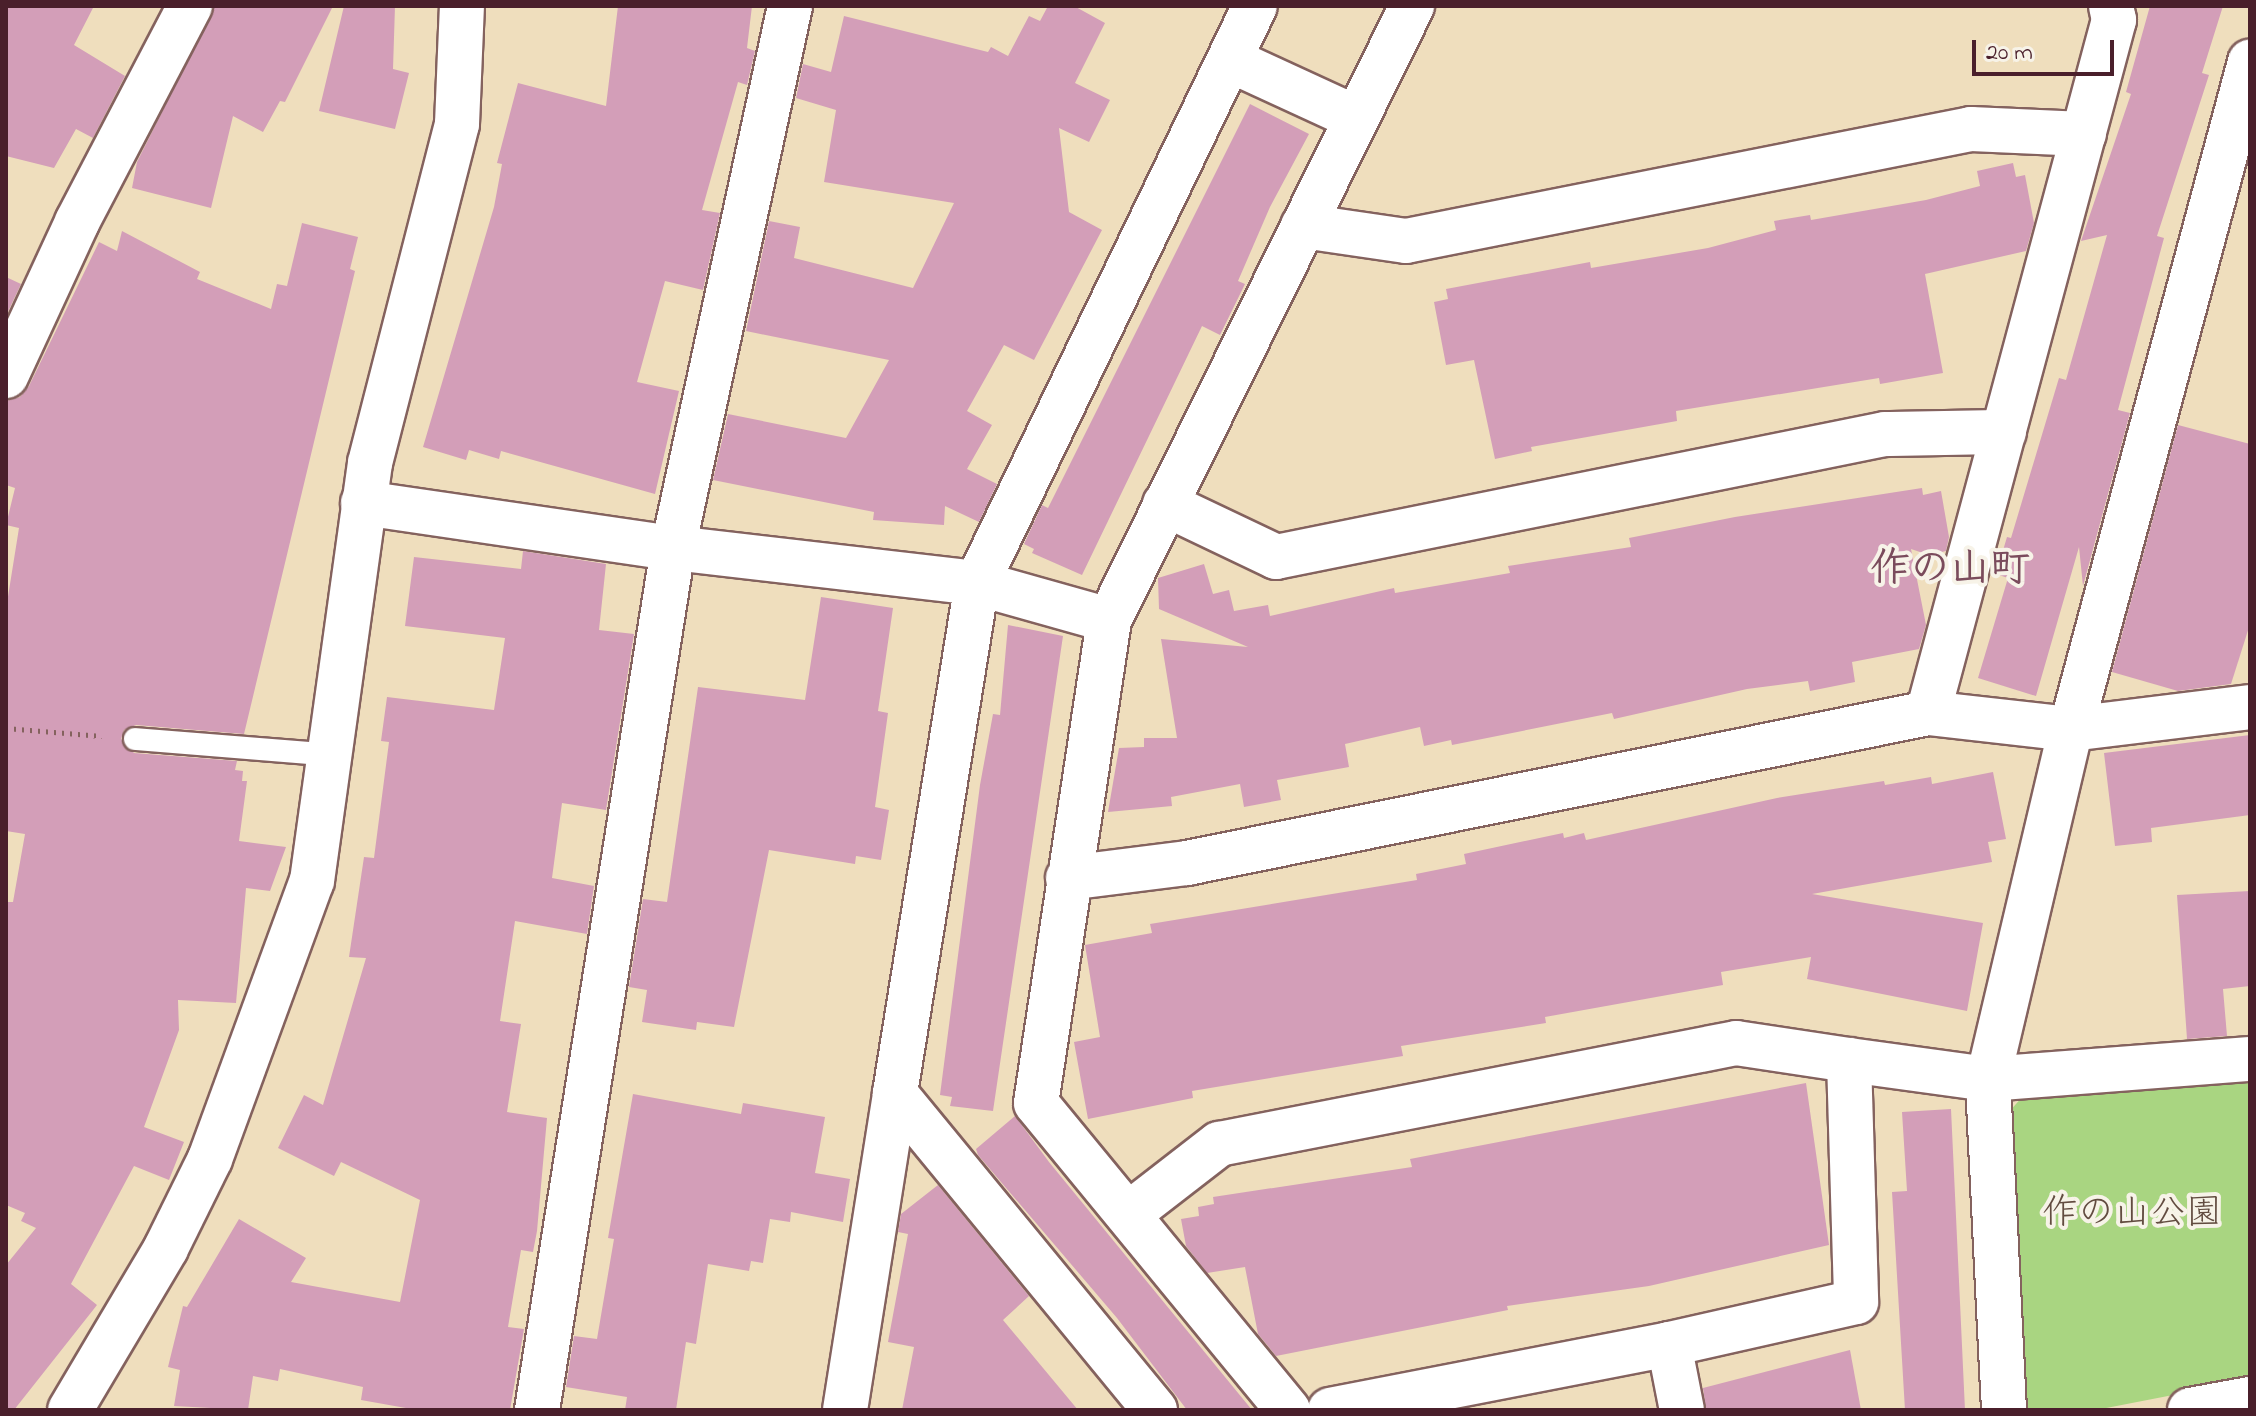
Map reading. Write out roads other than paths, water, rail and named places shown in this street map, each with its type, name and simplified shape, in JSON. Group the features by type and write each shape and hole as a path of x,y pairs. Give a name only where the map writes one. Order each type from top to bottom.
{"street":[{"path":"6,376 77,222 190,6"},
{"path":"81,1408 166,1248 235,1096 312,881 332,755 363,503 457,124 462,6"},
{"path":"537,1410 673,548 790,6"},
{"path":"845,1410 977,583 1255,6"},
{"path":"1288,1410 1130,1213 1036,1103 1109,620 1412,6"},
{"path":"1928,713 2114,20 2111,6"},
{"path":"1230,60 1356,118"},
{"path":"2004,1410 1988,1079 2071,729 2250,62"},
{"path":"1303,226 1406,241 1971,129 2084,134"},
{"path":"1165,504 1276,557 1885,434 2004,432"},
{"path":"363,503 673,548 977,583 1109,620"},
{"path":"1068,878 1187,863 1928,713 2071,729 2250,707"},
{"path":"1130,1213 1219,1144 1736,1043 1988,1079 2250,1059"},
{"path":"1330,1410 1669,1344 1856,1302 1849,1060"},
{"path":"895,1093 1155,1410"},
{"path":"1669,1344 1682,1410"},
{"path":"2190,1410 2250,1399"}],"lane":[{"path":"135,739 332,755"}],"district":[{"name":"作の山町","path":"1950,571"}],"park label":[{"name":"作の山公園","path":"2132,1215"}]}
